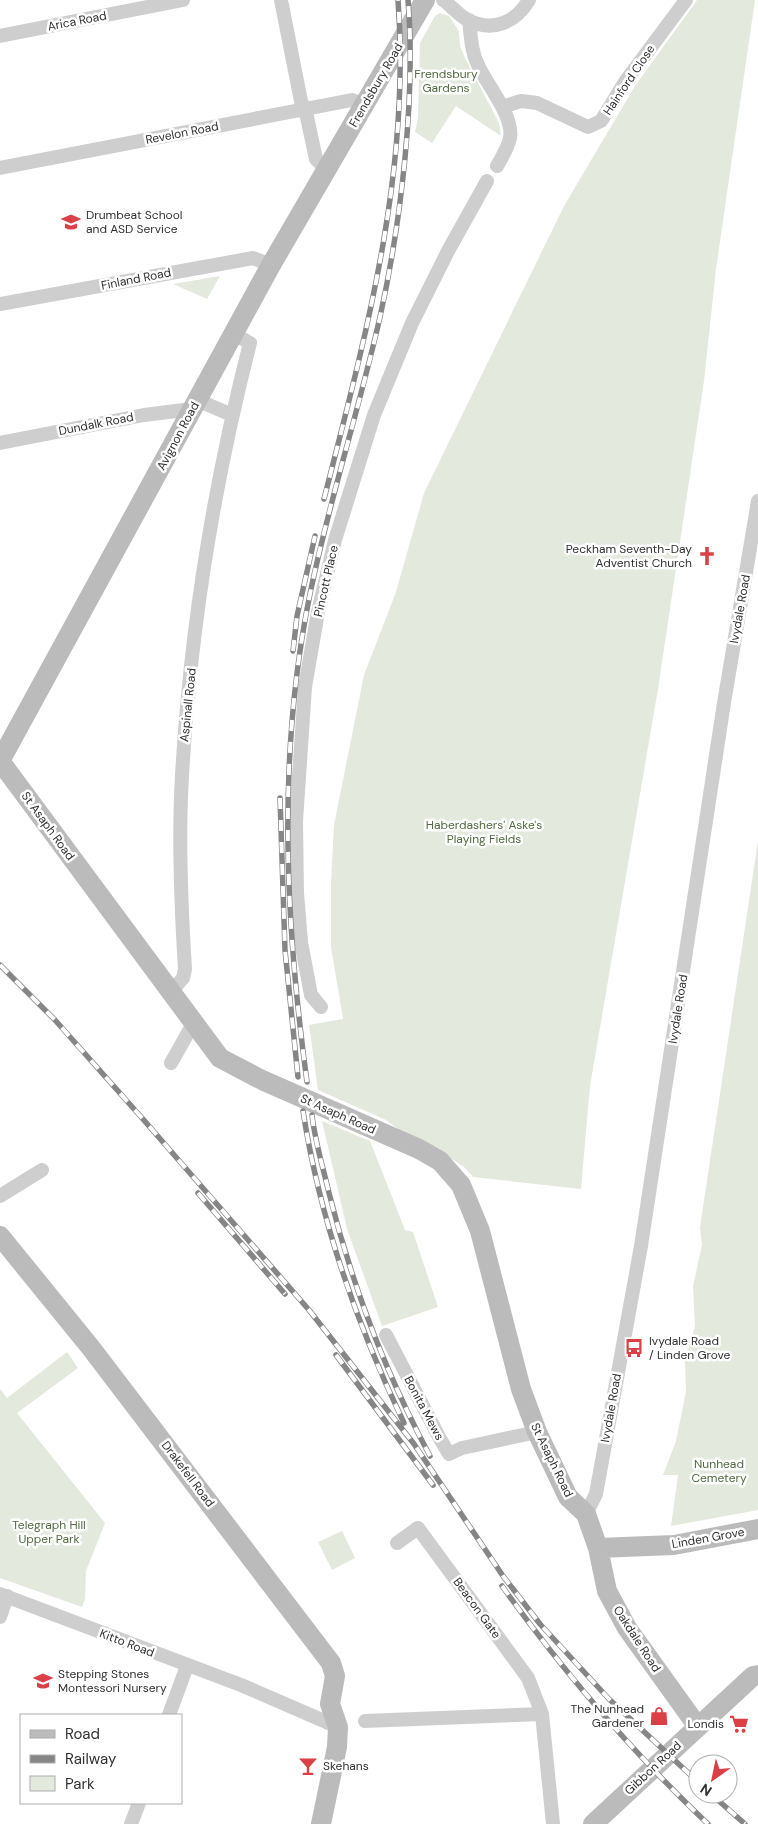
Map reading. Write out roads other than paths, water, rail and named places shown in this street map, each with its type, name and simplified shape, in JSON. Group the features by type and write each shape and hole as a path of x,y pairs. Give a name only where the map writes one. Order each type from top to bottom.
{"street":[{"name":"Arica Road","path":"0,36 183,0"},
{"path":"282,0 316,159 326,169"},
{"name":"Frendsbury Road","path":"326,169 425,0"},
{"path":"444,0 469,20 492,26 507,24 525,8 530,0"},
{"name":"Hainford Close","path":"502,107 521,102 537,103 588,127 601,121 625,82 686,0"},
{"path":"469,20 471,47 477,65 502,107 511,130 510,138 497,166"},
{"name":"Revelon Road","path":"0,168 352,100 364,105"},
{"name":"Avignon Road","path":"0,761 194,405 242,339 271,265 326,169"},
{"name":"Pincott Place","path":"321,1007 311,995 301,942 297,893 296,821 305,687 318,612 335,540 377,407 412,323 448,251 487,182"},
{"name":"Finland Road","path":"0,304 253,258 271,265"},
{"name":"Aspinall Road","path":"170,993 183,978 185,969 180,893 181,797 188,696 199,605 232,415 242,339"},
{"path":"194,405 232,415"},
{"name":"Dundalk Road","path":"0,443 194,405"},
{"name":"Ivydale Road","path":"586,1514 596,1494 641,1246 724,703 758,501"},
{"name":"St Asaph Road","path":"0,761 220,1058 262,1080 440,1161 461,1185 480,1231 517,1375 537,1432 568,1497 586,1514"},
{"path":"171,1063 193,1024"},
{"path":"0,1196 42,1170"},
{"name":"Drakefell Road","path":"0,1236 91,1348 331,1663 335,1676 331,1708 338,1727"},
{"name":"Bonita Mews","path":"386,1335 438,1437 450,1454 462,1448 537,1432"},
{"name":"Oakdale Road","path":"586,1514 598,1548 607,1591 624,1622 698,1726"},
{"name":"Beacon Gate","path":"397,1543 418,1528 528,1678 542,1714"},
{"name":"Linden Grove","path":"598,1548 674,1545 758,1529"},
{"path":"0,1617 4,1595"},
{"name":"Kitto Road","path":"4,1595 241,1685 338,1727"},
{"path":"169,1714 187,1666"},
{"name":"Gibbon Road","path":"593,1824 753,1676 758,1675"},
{"path":"365,1721 542,1714 553,1824"},
{"path":"321,1824 334,1765 338,1727"},
{"path":"131,1824 139,1804"}],"railway":[{"path":"324,499 355,376 382,252 398,127 400,64 398,0"},
{"path":"307,1082 299,1021 290,899 288,838 289,776 293,715 299,655 310,594 326,525 372,352 388,280 400,201 408,118 410,77 408,0"},
{"path":"293,651 297,616 315,536"},
{"path":"280,798 285,950 298,1077"},
{"path":"0,965 55,1020 309,1310 414,1444 503,1576 540,1624 609,1699 688,1773"},
{"path":"303,1111 319,1192 342,1271 371,1348 404,1423"},
{"path":"312,1115 317,1145 329,1193 359,1294 398,1392 430,1456"},
{"path":"198,1193 285,1294"},
{"path":"336,1355 433,1485"},
{"path":"502,1586 549,1649 599,1710 652,1768 708,1824"},
{"path":"722,1804 745,1824"}],"place":[{"name":"Drumbeat School and ASD Service","path":"71,222"},
{"name":"Peckham Seventh-Day Adventist Church","path":"707,556"},
{"name":"Ivydale Road / Linden Grove","path":"634,1348"},
{"name":"Stepping Stones Montessori Nursery","path":"43,1681"},
{"name":"The Nunhead Gardener","path":"659,1716"},
{"name":"Londis","path":"739,1724"},
{"name":"Skehans","path":"308,1766"}],"park label":[{"name":"Frendsbury Gardens","path":"446,81"},
{"name":"Haberdashers' Aske's Playing Fields","path":"484,832"},
{"name":"Nunhead Cemetery","path":"719,1471"},
{"name":"Telegraph Hill Upper Park","path":"49,1532"}]}
